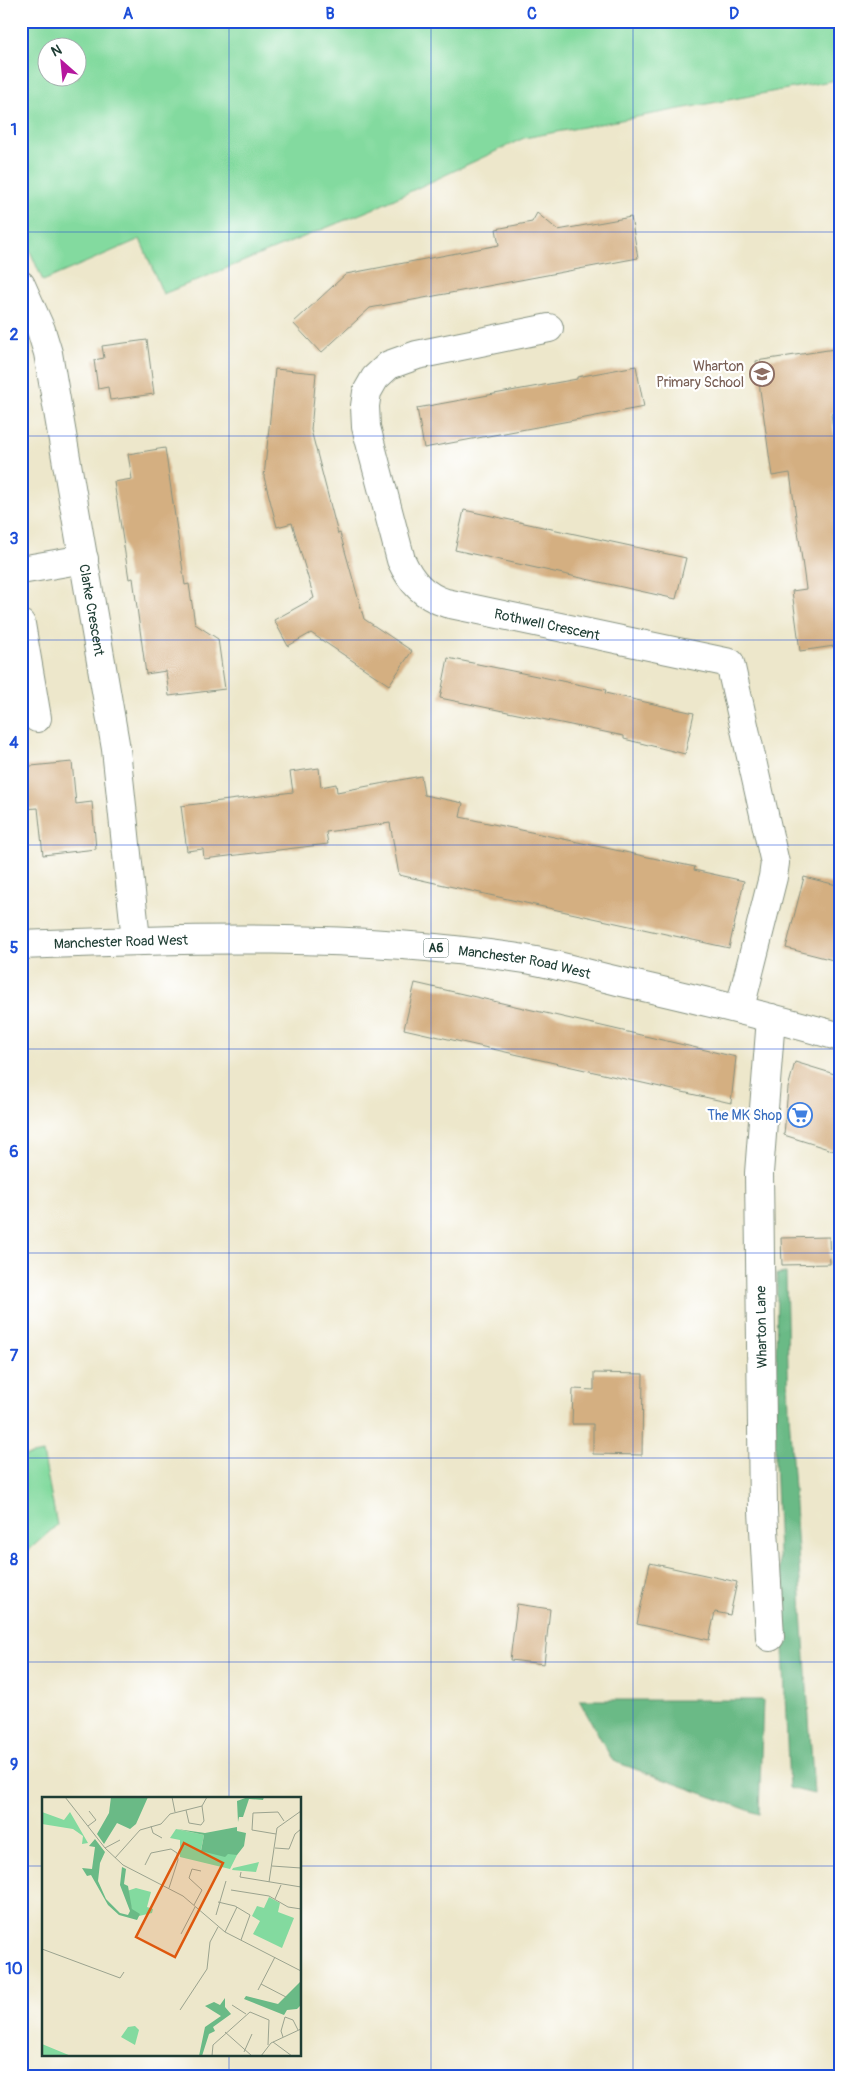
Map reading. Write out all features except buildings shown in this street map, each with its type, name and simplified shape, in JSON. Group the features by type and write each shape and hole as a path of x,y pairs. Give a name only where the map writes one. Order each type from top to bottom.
{"street":[{"name":"Clarke Crescent","path":"21,285 41,330 48,353 116,749 136,940"},
{"name":"Rothwell Crescent","path":"549,328 417,355 389,365 375,378 367,392 365,406 366,427 401,560 408,575 418,588 432,599 446,604 730,663 775,863 774,877 740,1008"},
{"path":"21,570 84,559"},
{"path":"21,624 37,718"},
{"name":"Manchester Road West","path":"21,945 136,940 335,940 456,950 527,960 740,1008 841,1036"},
{"name":"Wharton Lane","path":"770,1637 763,1511 759,1173 771,1018"}],"green space":[{"path":"21,21 841,21 841,79 524,138 375,208 163,294 140,239 43,281 21,230"},
{"path":"786,1273 789,1413 814,1794 789,1788 775,1460 777,1274"},
{"path":"43,1453 57,1525 21,1557 21,1457"},
{"path":"579,1700 763,1700 759,1814 613,1761"}],"place":[{"name":"Wharton Primary School","path":"762,374"},
{"name":"The MK Shop","path":"800,1115"}]}
